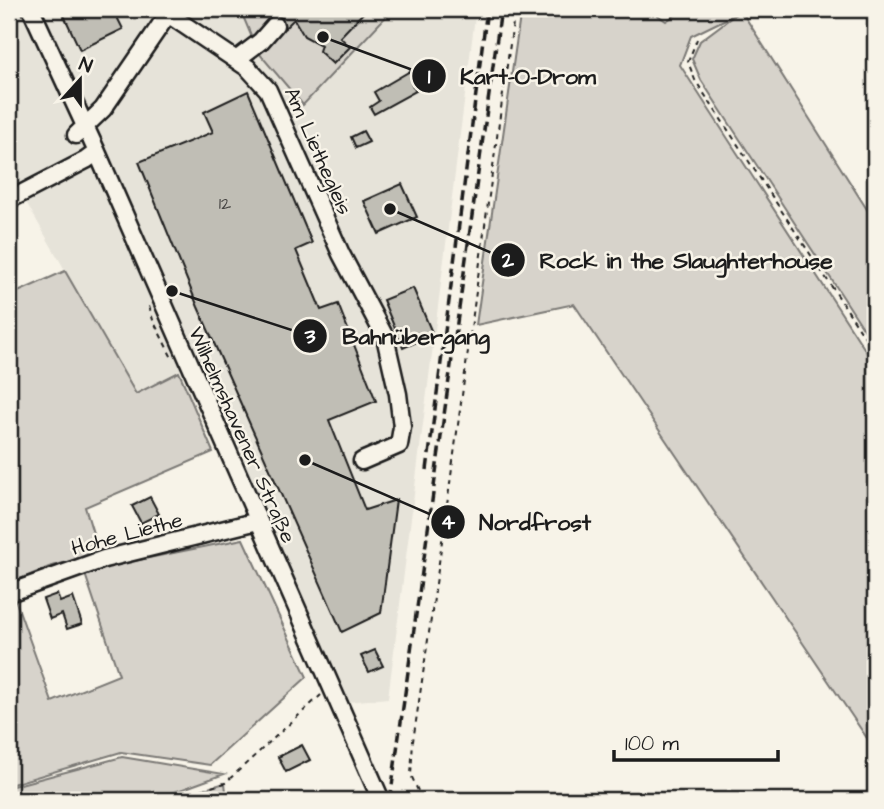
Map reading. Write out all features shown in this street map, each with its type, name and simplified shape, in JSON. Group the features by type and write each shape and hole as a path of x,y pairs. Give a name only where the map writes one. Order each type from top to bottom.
{"street":[{"name":"Wilhelmshavener Straße","path":"31,9 80,131 97,152 382,800"},
{"name":"Am Liethegleis","path":"80,131 103,109 170,12 248,68 268,90 341,254 385,337 398,394 402,427 400,445 362,461"},
{"path":"236,60 261,41 275,25"},
{"path":"9,200 97,152"},
{"name":"Hohe Liethe","path":"9,593 104,559 258,521"}],"path":[{"path":"422,800 411,775 413,740 449,504 471,313 515,9"},
{"path":"697,38 688,62 695,80 875,352"},
{"path":"173,799 225,783 321,695 331,689"}],"shaded area":[{"path":"9,9 240,9 258,52 303,105 393,9 476,9 388,698 348,702 199,359 136,394 14,181 9,183"},
{"path":"240,9 393,9 303,105 258,52"},
{"path":"521,9 649,9 666,21 684,9 746,9 742,12 875,222 875,346 701,80 692,59 700,41 736,14 691,36 680,65 875,365 875,750 574,304 476,325"},
{"path":"65,271 136,394 179,372 213,452 85,507 99,553 49,567 9,584 9,296"},
{"path":"243,539 307,677 210,765 121,752 9,785 9,605 16,602 52,702 119,675 84,571"},
{"path":"122,757 224,774 172,793 112,800 9,800 9,787"},
{"path":"225,783 227,800 158,800 173,798"}],"building":[{"path":"61,9 113,9 123,29 80,50"},
{"path":"265,9 367,9 340,37 350,47 333,64 319,51 321,45 304,36 294,19 285,28 282,18"},
{"path":"431,59 437,70 412,85 416,91 374,114 370,107 379,101 374,92"},
{"path":"248,91 312,243 296,250 321,310 338,304 376,401 329,420 365,510 396,500 381,613 342,632 198,307 139,162 213,132 204,112"},
{"path":"363,131 369,142 356,148 351,137"},
{"path":"402,184 417,217 379,234 364,201"},
{"path":"413,288 433,335 403,348 383,300"},
{"path":"150,497 159,514 141,523 132,506"},
{"path":"57,594 60,602 73,597 82,624 67,629 62,614 50,619 43,599"},
{"path":"375,650 383,666 369,672 361,656"},
{"path":"302,745 310,760 286,772 278,757"}],"railway":[{"path":"427,470 487,9"},
{"path":"390,800 501,9"}],"place":[{"name":"Kart-O-Drom","path":"323,37"},
{"name":"Rock in the Slaughterhouse","path":"390,209"},
{"name":"Bahnübergang","path":"172,291"},
{"name":"Nordfrost","path":"305,460"}]}
